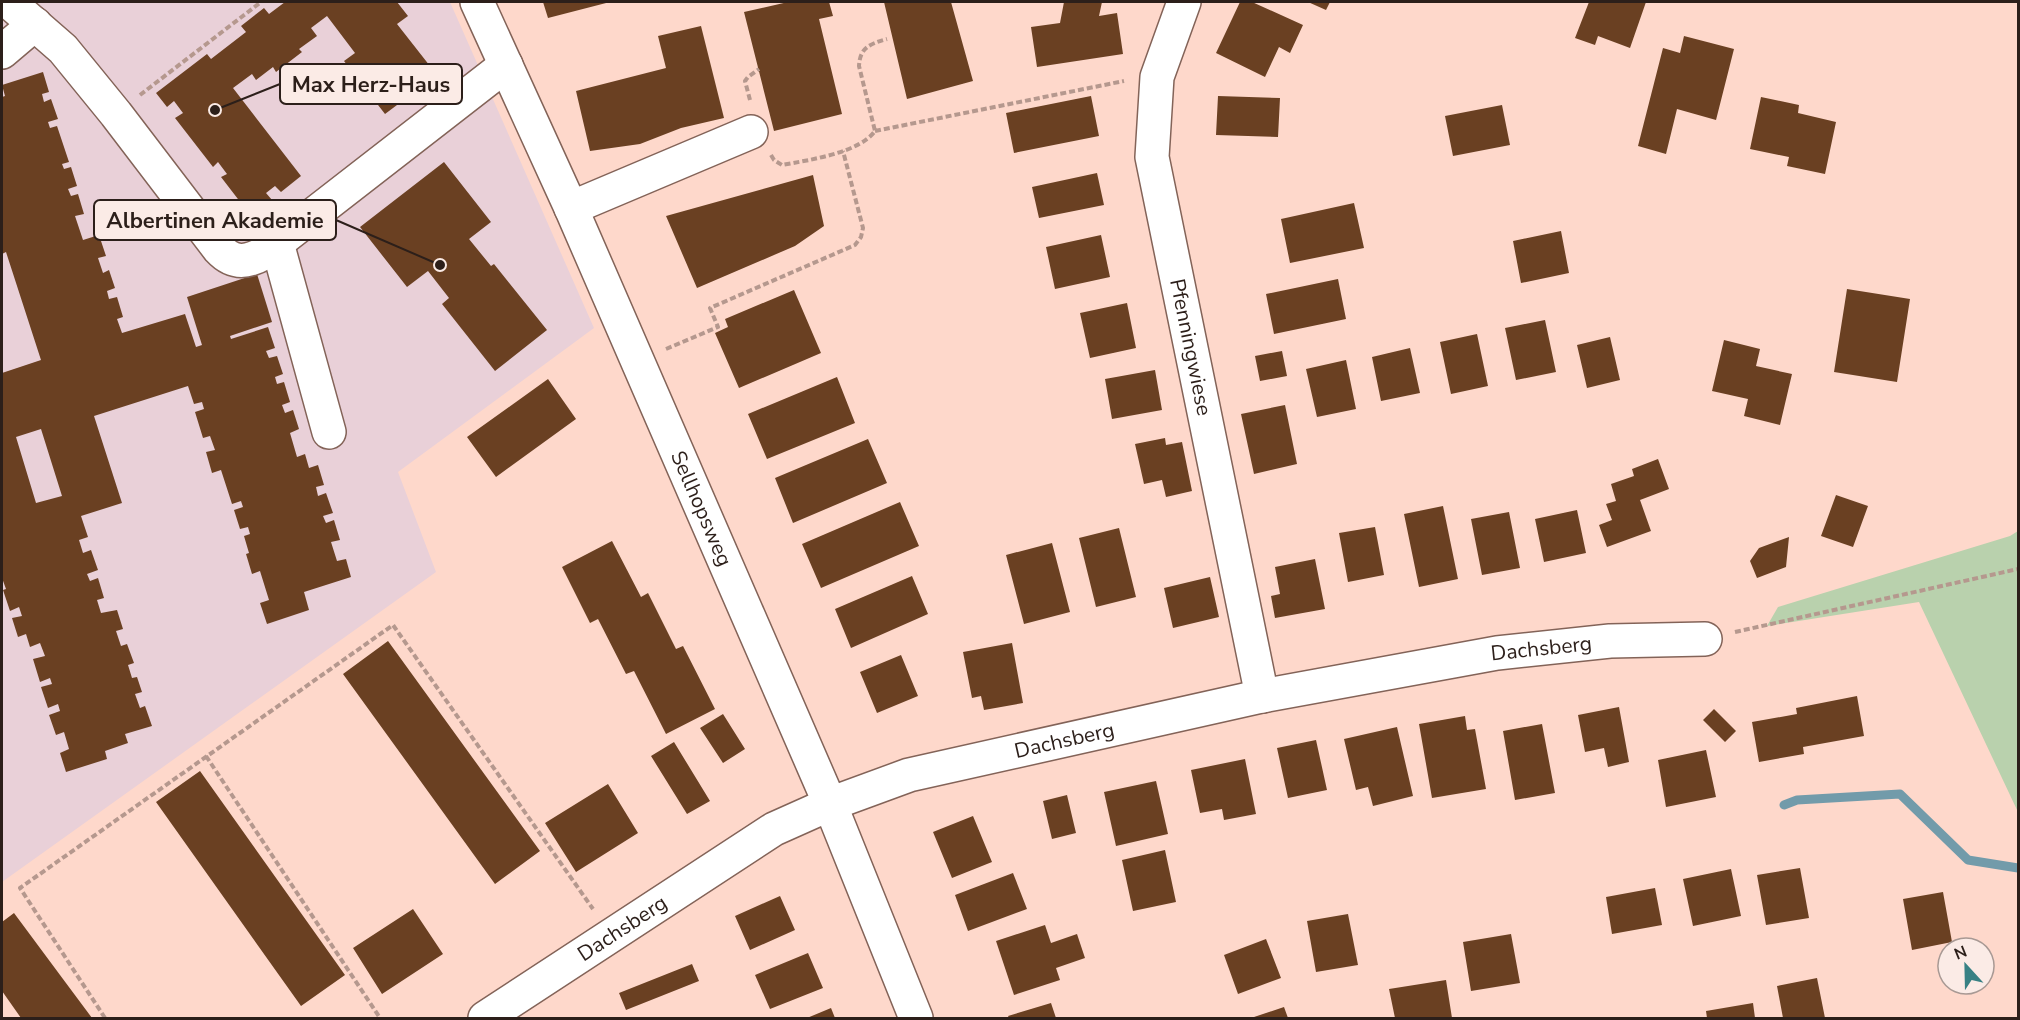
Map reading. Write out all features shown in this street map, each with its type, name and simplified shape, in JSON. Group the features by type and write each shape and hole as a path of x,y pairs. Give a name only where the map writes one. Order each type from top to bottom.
{"street":[{"path":"9,2 63,49 231,260 247,261 277,243 506,65"},
{"name":"Sellhopsweg","path":"477,2 571,208 830,804 916,1018"},
{"name":"Pfenningwiese","path":"1184,2 1157,77 1152,157 1262,696"},
{"path":"2,52 35,24"},
{"path":"571,208 760,141"},
{"path":"277,243 329,432"},
{"name":"Dachsberg","path":"485,1018 774,829 830,804 909,775 1262,696 1497,653 1610,641 1704,639"}],"path":[{"path":"116,114 261,2"},
{"path":"875,131 859,66 860,56 865,48 887,39"},
{"path":"760,141 774,160 782,165 843,151 870,138 875,131 1141,77 1157,77"},
{"path":"638,362 718,327 710,308 855,245 861,237 863,228 843,151"},
{"path":"1704,639 2019,569"},
{"path":"105,1018 20,888 393,625 612,935"},
{"path":"206,756 380,1018"}],"shaded area":[{"path":"2,2 450,2 594,328 398,472 436,572 2,882"}],"green space":[{"path":"2018,531 2018,812 1919,602 1767,626 1778,607 2010,536"}],"building":[{"path":"285,2 397,2 408,16 397,24 437,75 385,114 344,61 355,53 327,16 311,28 317,36 299,49 302,52 276,72 273,67 256,80 252,74 233,88 301,176 281,192 275,186 266,193 272,200 251,216 221,177 227,174 218,162 213,167 175,118 183,113 174,101 167,107 156,93 207,54 211,59 246,32 241,26 264,8 269,14"},
{"path":"543,2 610,2 548,18"},
{"path":"788,2 829,2 833,16 819,19 842,114 774,131 744,12"},
{"path":"884,2 951,2 973,81 907,99"},
{"path":"1064,2 1102,2 1099,16 1117,13 1123,54 1037,67 1031,27 1060,23"},
{"path":"1240,2 1252,2 1303,25 1290,53 1279,47 1265,77 1216,53"},
{"path":"1308,2 1330,2 1326,10"},
{"path":"1589,2 1646,2 1630,48 1598,36 1595,45 1575,38"},
{"path":"701,26 724,118 681,128 640,144 590,151 576,91 666,68 658,36"},
{"path":"1684,36 1734,49 1716,120 1677,109 1666,154 1638,146 1663,48 1680,53"},
{"path":"43,72 49,92 42,94 44,102 51,99 58,119 48,122 50,128 57,126 69,162 62,164 64,169 71,167 77,186 68,189 71,196 78,194 84,214 75,216 83,240 99,235 106,256 98,258 103,273 109,270 115,288 107,291 109,299 117,297 123,317 117,319 122,333 185,314 196,347 202,345 187,297 257,274 272,322 230,336 231,339 268,327 275,348 266,351 269,358 277,356 283,374 275,377 277,384 284,382 290,402 282,405 285,413 293,410 299,429 290,433 297,457 305,454 309,468 318,465 324,485 316,487 318,496 326,493 333,513 323,516 326,523 334,520 340,540 331,542 337,561 346,559 351,577 304,592 309,610 267,624 260,603 269,600 260,571 252,574 246,554 249,553 244,536 250,534 248,527 240,529 234,510 243,507 241,501 232,504 221,470 212,473 206,452 215,450 210,436 203,438 195,412 204,409 202,402 194,404 188,386 94,416 122,503 81,516 88,537 79,540 83,553 91,550 98,570 87,574 90,581 98,578 104,598 97,600 101,613 117,610 123,629 116,631 121,646 127,644 134,663 128,665 132,678 137,677 142,692 135,694 140,708 145,706 152,726 125,734 128,743 105,751 107,759 66,772 60,753 69,749 64,732 56,735 49,715 60,711 58,704 48,708 41,687 52,684 50,678 40,682 33,659 45,656 40,643 30,647 26,634 18,637 12,618 22,616 19,607 10,611 3,590 6,589 2,578 2,373 41,360 6,252 2,254 2,97 5,96 2,85","holes":["41,429 62,496 36,503 16,437"]},
{"path":"1091,96 1099,136 1014,153 1006,113"},
{"path":"1218,96 1280,98 1278,137 1216,135"},
{"path":"1761,97 1799,105 1798,113 1836,122 1825,174 1787,166 1789,157 1750,149"},
{"path":"1502,105 1510,145 1453,156 1445,116"},
{"path":"444,162 491,222 469,239 491,266 494,264 547,330 495,371 442,304 449,298 428,271 407,287 360,227"},
{"path":"1097,173 1104,205 1039,218 1032,187"},
{"path":"813,175 824,226 795,246 697,288 666,216"},
{"path":"1354,203 1364,248 1290,263 1281,219"},
{"path":"1561,231 1569,273 1521,283 1513,241"},
{"path":"1101,235 1110,277 1055,289 1046,247"},
{"path":"1338,279 1346,319 1274,334 1266,294"},
{"path":"1847,289 1910,299 1897,382 1834,372"},
{"path":"794,290 821,353 739,388 715,333 728,327 725,319"},
{"path":"1127,303 1136,348 1090,358 1080,313"},
{"path":"1545,320 1556,372 1516,380 1505,328"},
{"path":"1477,334 1488,386 1451,394 1440,342"},
{"path":"1610,337 1620,380 1587,388 1577,345"},
{"path":"1724,340 1760,349 1756,366 1792,374 1780,425 1744,416 1748,399 1712,391"},
{"path":"1410,348 1420,393 1381,401 1372,357"},
{"path":"1282,351 1287,376 1260,381 1255,356"},
{"path":"1346,360 1356,409 1317,417 1306,369"},
{"path":"1155,370 1162,410 1112,419 1105,379"},
{"path":"837,377 855,423 767,459 748,414"},
{"path":"548,379 576,419 496,477 467,437"},
{"path":"1285,405 1297,464 1254,474 1241,414"},
{"path":"1165,438 1166,445 1182,442 1192,491 1166,497 1162,480 1144,484 1135,444"},
{"path":"868,439 887,483 793,523 775,478"},
{"path":"1658,459 1669,489 1640,500 1651,531 1607,547 1599,525 1612,520 1606,504 1616,501 1611,484 1634,476 1632,469"},
{"path":"1836,495 1868,506 1853,547 1821,536"},
{"path":"900,502 919,546 821,588 802,544"},
{"path":"1443,506 1458,579 1419,587 1404,514"},
{"path":"1577,510 1586,553 1544,562 1535,519"},
{"path":"1509,512 1520,568 1482,575 1471,519"},
{"path":"1375,527 1384,575 1348,582 1339,533"},
{"path":"1119,528 1136,597 1096,607 1079,538"},
{"path":"1789,537 1786,567 1757,578 1750,561 1759,548"},
{"path":"612,541 641,597 648,593 676,649 683,646 715,709 666,734 634,671 626,674 598,619 590,623 562,567"},
{"path":"1052,543 1070,612 1024,624 1006,555"},
{"path":"1315,559 1325,609 1275,618 1271,596 1280,594 1275,567"},
{"path":"912,576 928,614 851,648 835,609"},
{"path":"1210,577 1219,617 1173,628 1164,588"},
{"path":"388,641 540,851 495,884 343,674"},
{"path":"1012,643 1023,703 984,710 981,696 972,698 963,652"},
{"path":"901,655 918,696 877,713 860,672"},
{"path":"1857,696 1864,736 1803,747 1804,754 1759,762 1752,722 1797,714 1796,708"},
{"path":"1619,707 1629,762 1608,767 1604,748 1585,752 1578,715"},
{"path":"1714,709 1736,731 1725,742 1703,720"},
{"path":"723,714 745,749 723,763 700,728"},
{"path":"1465,716 1467,730 1475,729 1486,789 1432,798 1419,724"},
{"path":"1542,724 1555,793 1515,800 1503,731"},
{"path":"1397,727 1413,796 1373,806 1368,787 1356,790 1344,739"},
{"path":"1316,740 1327,790 1288,798 1277,748"},
{"path":"674,742 710,801 687,814 651,756"},
{"path":"1706,750 1716,797 1666,807 1658,760"},
{"path":"1245,759 1256,814 1224,820 1222,809 1200,813 1191,770"},
{"path":"200,771 345,975 301,1006 156,802"},
{"path":"1156,781 1168,834 1116,846 1104,792"},
{"path":"608,784 638,833 576,872 545,823"},
{"path":"1067,795 1076,833 1052,839 1043,801"},
{"path":"973,816 992,862 952,878 933,832"},
{"path":"1165,850 1176,902 1133,911 1122,860"},
{"path":"1800,868 1809,918 1766,925 1757,875"},
{"path":"1731,869 1741,916 1693,926 1683,879"},
{"path":"1013,873 1027,909 968,931 955,895"},
{"path":"1655,888 1662,925 1612,934 1606,897"},
{"path":"1943,892 1951,936 1936,936 1936,945 1912,950 1903,899"},
{"path":"780,896 795,930 750,950 735,916"},
{"path":"413,909 443,954 382,994 353,948"},
{"path":"14,913 92,1018 21,1018 2,991 2,922"},
{"path":"1348,914 1358,965 1316,972 1307,921"},
{"path":"1045,925 1051,943 1077,934 1085,958 1056,968 1060,980 1014,995 996,941"},
{"path":"1511,934 1520,983 1471,991 1463,942"},
{"path":"1266,939 1281,978 1238,994 1224,955"},
{"path":"808,953 823,988 770,1009 755,975"},
{"path":"692,964 699,981 626,1010 619,993"},
{"path":"1817,978 1825,1018 1783,1018 1777,986"},
{"path":"1446,980 1452,1018 1395,1018 1389,989"},
{"path":"1051,1003 1056,1018 1009,1018 1008,1016"},
{"path":"1753,1003 1755,1018 1707,1018 1706,1011"},
{"path":"1284,1007 1288,1018 1251,1018"},
{"path":"831,1008 835,1018 807,1018"}],"waterway":[{"path":"1784,805 1797,800 1900,794 1968,860 2018,868"}],"place":[{"name":"Max Herz-Haus","path":"215,110"},
{"name":"Albertinen Akademie","path":"440,265"}]}
